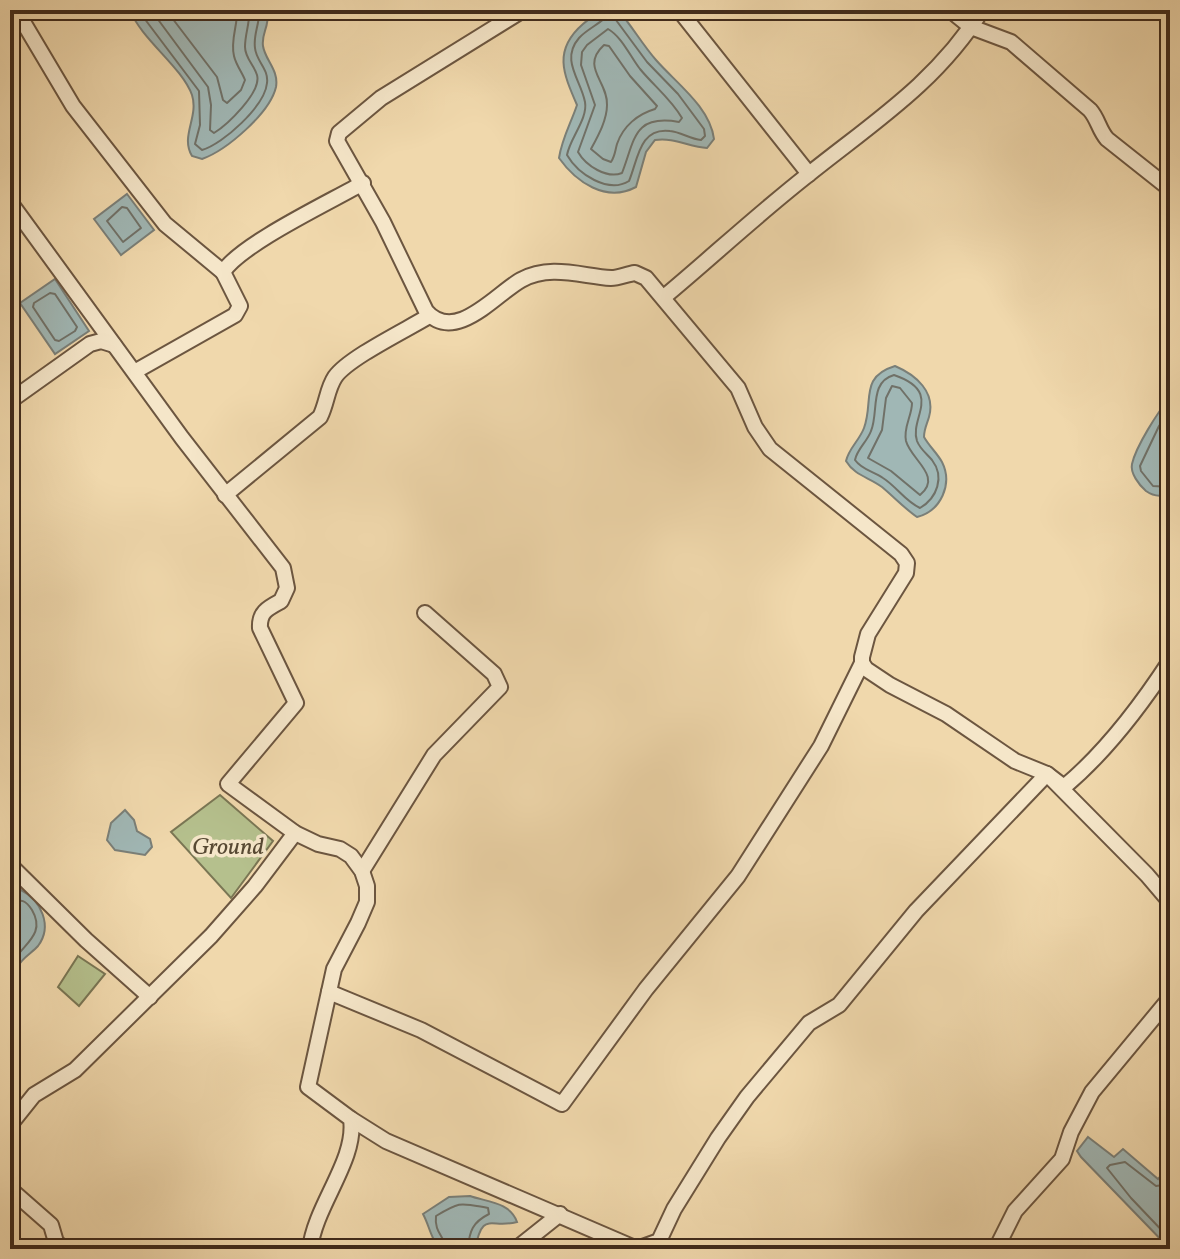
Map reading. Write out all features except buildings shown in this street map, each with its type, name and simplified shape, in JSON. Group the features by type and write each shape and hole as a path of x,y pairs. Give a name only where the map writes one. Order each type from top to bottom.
{"street":[{"path":"16,10 73,106 165,224 223,272 240,306 235,315 136,371"},
{"path":"329,992 421,1030 562,1104 654,979 738,876 821,746 862,663 868,634 906,573 907,563 901,554 770,449 755,427 738,388 646,278 635,273 614,278 589,273 539,271 519,280 485,309 444,322 429,316 363,183 337,141 343,128 381,98 523,10"},
{"path":"679,10 809,174"},
{"path":"950,10 971,27 1011,42 1026,53 1090,110 1107,139 1170,189"},
{"path":"664,297 809,174 916,90 948,58 982,10"},
{"path":"223,272 230,262 256,244 363,183"},
{"path":"10,202 225,495 283,568 287,588 281,601 265,610 259,618 260,628 296,703 228,784 295,833 351,856 362,871 367,886 367,902 334,969 308,1087 386,1141 637,1249 659,1241 674,1209 747,1097 809,1023 839,1005 916,911 1047,774"},
{"path":"225,495 320,417 326,406 328,390 338,373 429,316"},
{"path":"10,401 90,344 101,341 114,345"},
{"path":"362,871 434,755 500,687 494,674 425,613"},
{"path":"862,663 890,685 946,714 1015,761 1047,774 1064,787 1130,719 1170,661"},
{"path":"1047,774 1170,902"},
{"path":"10,1125 34,1095 75,1070 211,936 255,886 295,833"},
{"path":"10,865 86,940 150,997"},
{"path":"996,1249 1015,1211 1062,1159 1071,1132 1092,1092 1170,998"},
{"path":"310,1249 322,1207 351,1143 351,1119"},
{"path":"10,1189 51,1225 56,1242 64,1249"},
{"path":"516,1249 560,1214"}],"green space":[{"name":"Ground","path":"220,795 273,841 231,898 171,832"},
{"path":"78,956 105,974 79,1006 58,987"}],"water":[{"path":"130,10 266,10 263,46 274,70 276,87 257,119 223,148 202,159 192,156 188,141 194,103 192,95 180,74 143,32"},
{"path":"618,10 656,60 699,106 714,139 707,148 655,140 646,152 636,187 614,193 583,182 559,158 577,105 565,72 567,43 591,18"},
{"path":"127,194 154,230 121,255 94,219"},
{"path":"55,279 89,331 55,354 20,303"},
{"path":"895,366 910,374 927,392 930,408 924,437 945,470 943,496 933,509 917,517 846,461 864,428 872,383 884,371"},
{"path":"1170,397 1170,493 1158,495 1149,493 1141,486 1132,464 1143,439"},
{"path":"125,810 134,820 137,831 150,839 152,847 145,855 115,850 107,840 111,823"},
{"path":"21,890 39,907 43,914 44,930 38,946 20,962 17,978 10,982 10,894"},
{"path":"1088,1137 1114,1157 1123,1149 1158,1179 1170,1164 1170,1249 1081,1157 1077,1151"},
{"path":"470,1196 504,1207 517,1222 485,1225 475,1249 441,1249 432,1237 423,1214 449,1197"}]}
